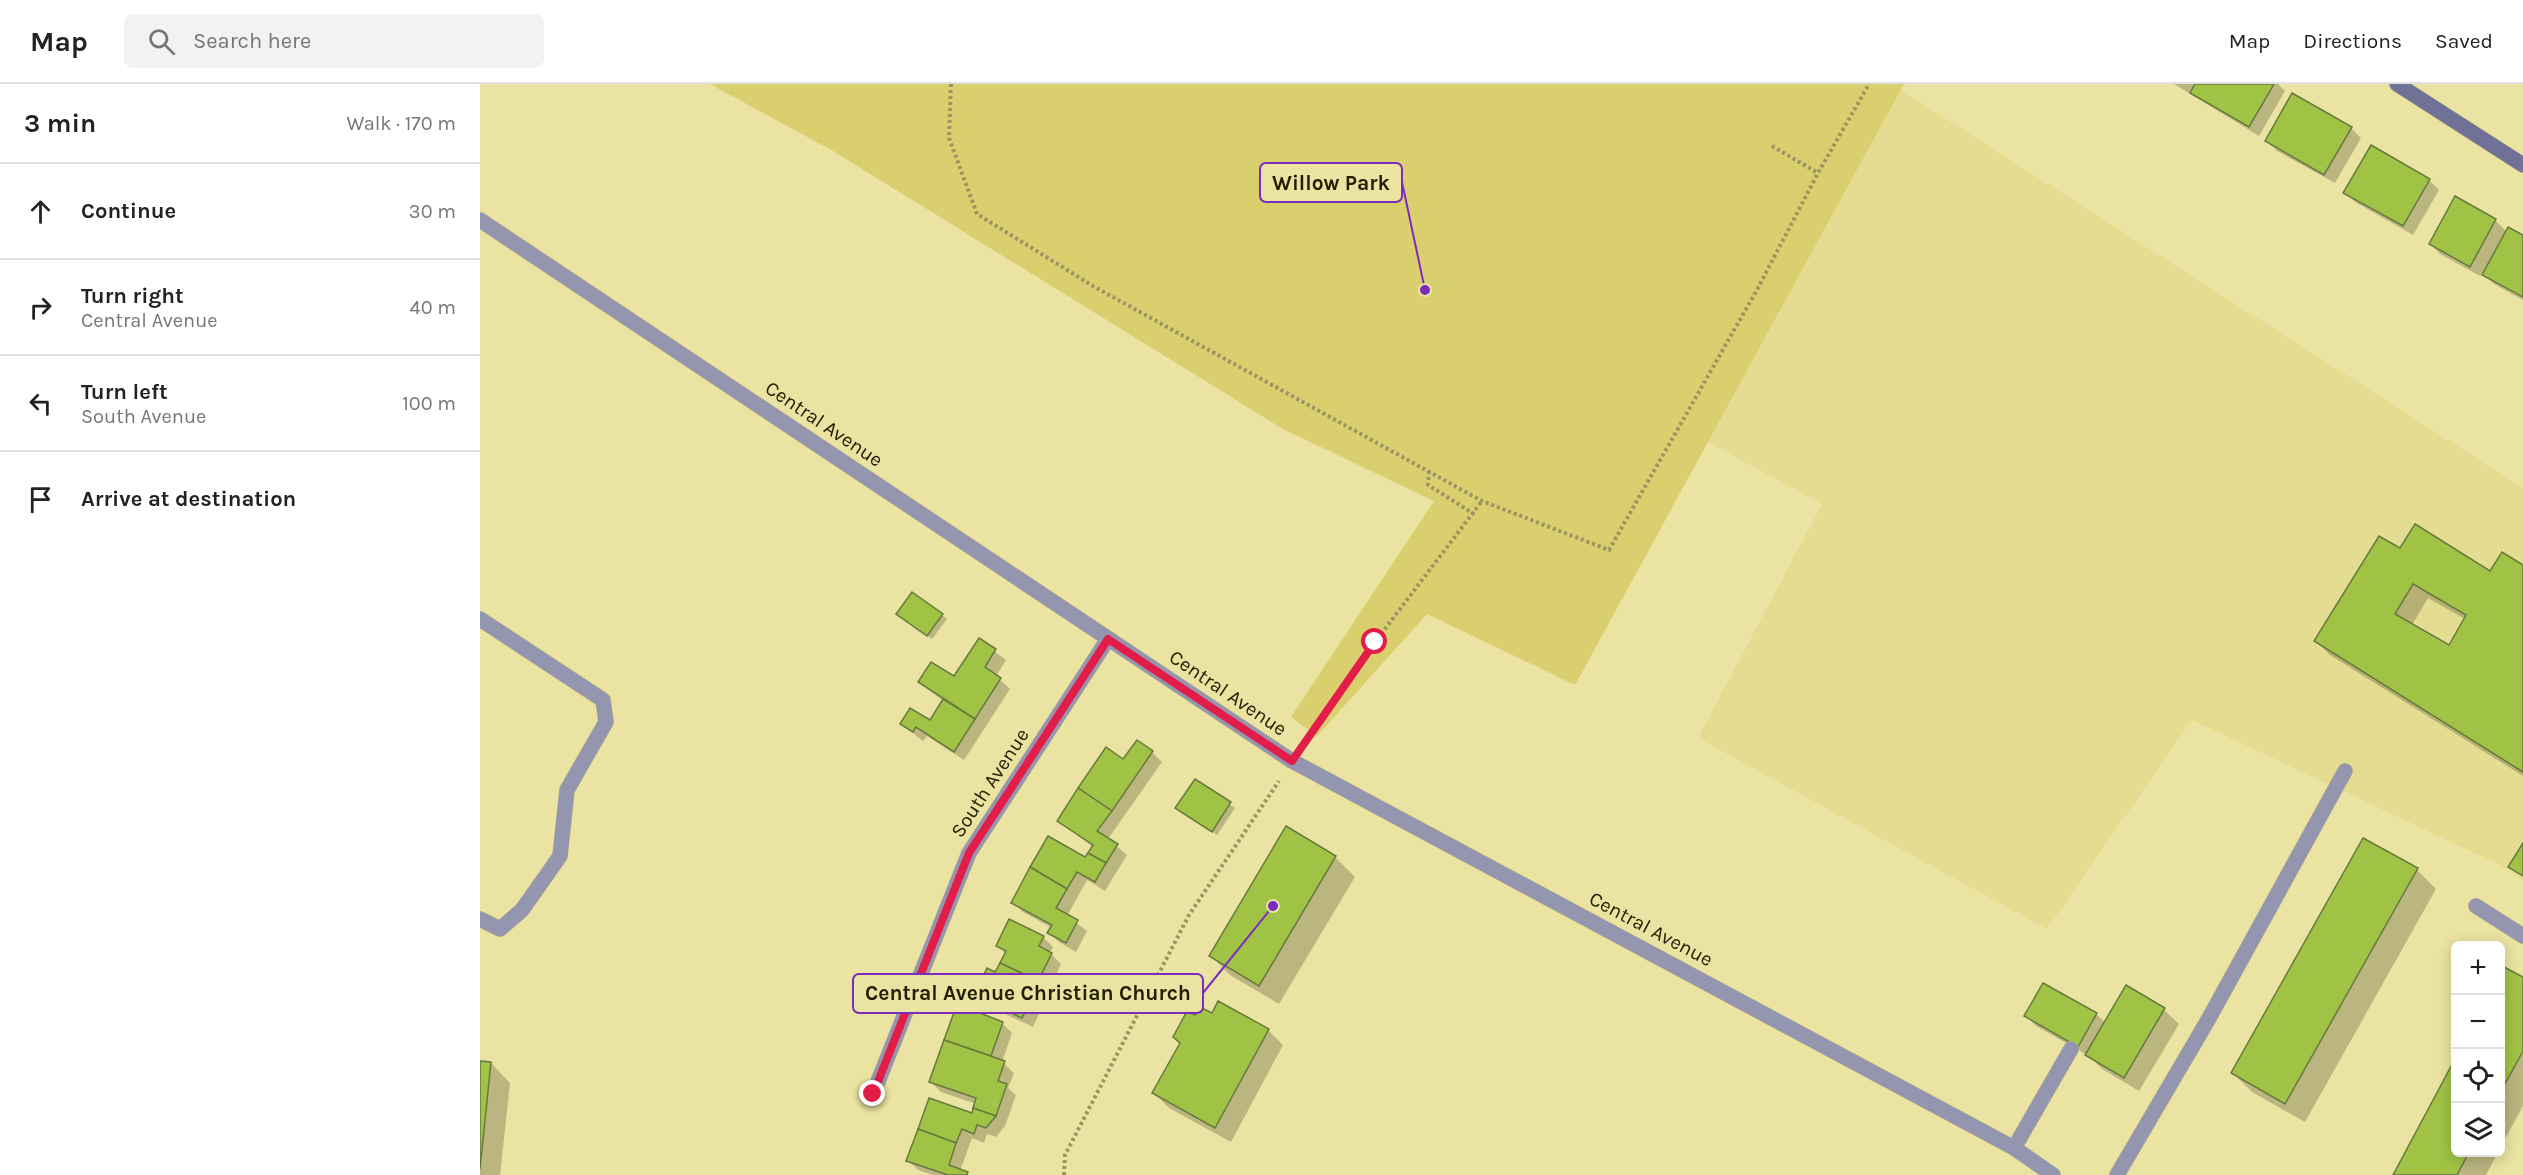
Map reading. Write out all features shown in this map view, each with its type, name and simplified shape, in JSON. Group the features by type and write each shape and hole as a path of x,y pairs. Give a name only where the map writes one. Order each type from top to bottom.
{"main road":[{"path":"2397,84 2523,165"}],"street":[{"name":"Central Avenue","path":"480,220 1292,761 2014,1148 2053,1175"},
{"path":"480,619 603,699 606,722 567,790 560,856 522,910 500,929 480,919"},
{"name":"South Avenue","path":"873,1094 969,853 1108,639"},
{"path":"2117,1175 2208,1020 2345,771"},
{"path":"2476,906 2523,936"},
{"path":"2014,1148 2072,1049"}],"path":[{"path":"951,84 949,138 977,214 1093,286 1482,501 1609,550 1752,298 1818,173 1869,84"},
{"path":"1773,146 1818,173"},
{"path":"1429,471 1428,485 1474,514"},
{"path":"1064,1175 1065,1155 1189,915 1375,642 1482,501"}],"shaded area":[{"path":"710,84 1904,84 1575,685 1427,614 1317,736 1291,717 1434,501 1283,429 833,151"},
{"path":"1901,90 2523,488 2523,880 2498,864 2192,720 2047,929 1698,738 1822,504 1708,442"}],"building":[{"path":"2195,84 2274,84 2249,127 2190,93"},
{"path":"2292,93 2352,127 2324,175 2265,141"},
{"path":"2371,145 2430,179 2403,226 2343,193"},
{"path":"2455,196 2496,219 2470,267 2429,244"},
{"path":"2508,227 2523,235 2523,297 2482,275"},
{"path":"2415,524 2490,571 2502,552 2523,565 2523,772 2314,641 2379,536 2400,548","holes":["2413,584 2466,615 2449,645 2395,614"]},
{"path":"912,592 943,614 927,636 896,614"},
{"path":"979,638 996,649 985,667 1001,678 975,719 918,682 931,662 954,676"},
{"path":"943,699 975,719 954,752 916,727 913,732 900,724 910,708 930,720"},
{"path":"1137,740 1153,751 1112,811 1078,788 1106,747 1123,759"},
{"path":"1195,779 1231,802 1212,832 1175,808"},
{"path":"1078,788 1112,811 1097,831 1118,844 1106,863 1088,853 1093,845 1057,821"},
{"path":"1286,826 1336,856 1259,986 1209,956"},
{"path":"1048,836 1085,857 1088,853 1106,863 1095,882 1077,872 1067,889 1030,867"},
{"path":"2363,838 2418,868 2285,1104 2231,1073"},
{"path":"2523,843 2523,876 2508,867"},
{"path":"1030,867 1067,889 1056,908 1078,920 1066,943 1047,933 1052,925 1011,903"},
{"path":"1009,919 1044,936 1039,946 1052,953 1038,981 1000,963 1006,951 996,946"},
{"path":"1000,963 1026,975 1016,996 1030,1003 1022,1018 974,996 987,968 995,972"},
{"path":"2505,968 2523,977 2523,1051 2505,1084"},
{"path":"2043,983 2097,1013 2078,1047 2024,1016"},
{"path":"2126,985 2165,1008 2124,1078 2085,1055"},
{"path":"1218,1001 1269,1029 1215,1128 1152,1093 1180,1043 1173,1037 1187,1011 1195,1015 1200,1007 1212,1013"},
{"path":"957,1004 1003,1022 991,1056 944,1040"},
{"path":"944,1040 1005,1061 998,1081 1007,1084 996,1116 973,1108 976,1098 929,1082"},
{"path":"480,1061 491,1062 480,1169"},
{"path":"2451,1066 2451,1157 2466,1157 2457,1175 2393,1175"},
{"path":"929,1098 972,1113 973,1108 996,1116 986,1128 977,1125 974,1134 962,1129 956,1143 918,1129"},
{"path":"918,1129 956,1143 949,1165 968,1172 967,1175 948,1175 906,1161"}],"place":[{"name":"Willow Park","path":"1425,290"},
{"name":"Central Avenue Christian Church","path":"1273,906"}],"route":[{"path":"873,1094 969,853 1108,639 1292,761 1375,642"}]}
